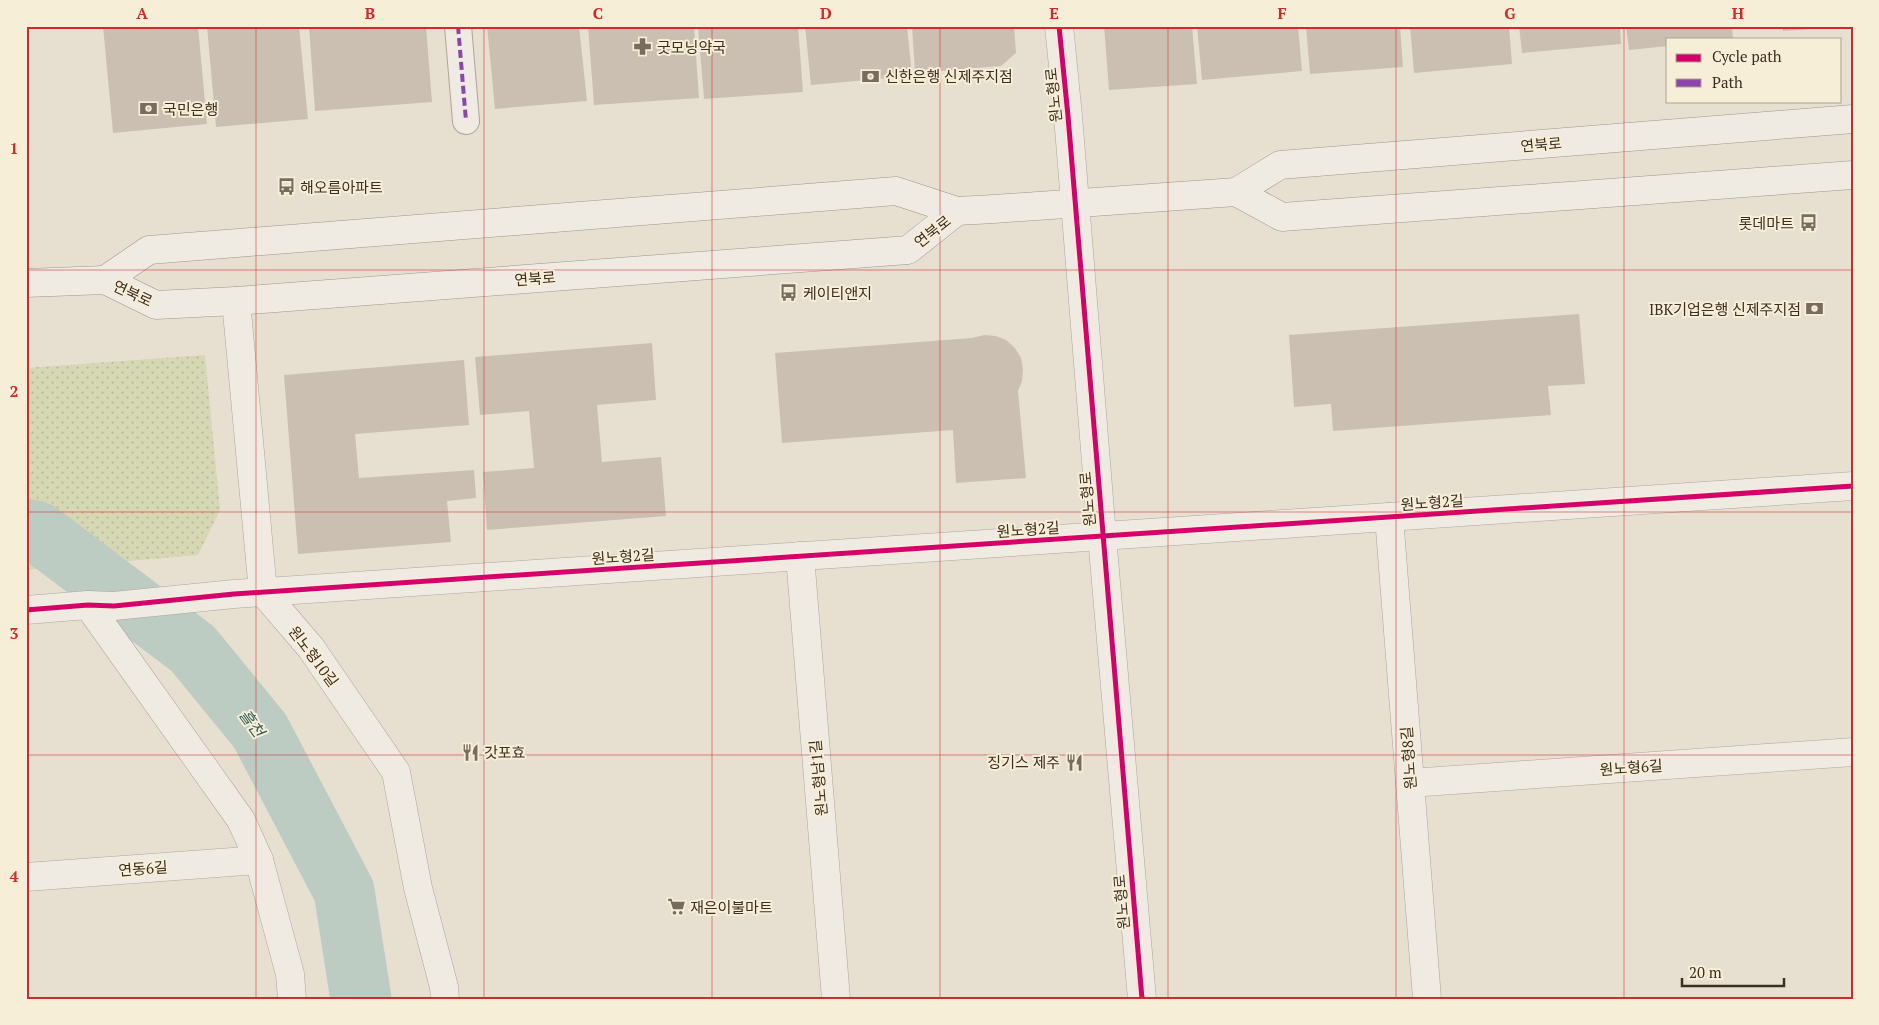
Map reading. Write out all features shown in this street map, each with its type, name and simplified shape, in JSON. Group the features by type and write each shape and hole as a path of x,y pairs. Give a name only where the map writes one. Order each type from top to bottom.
{"street":[{"path":"458,26 466,121"},
{"name":"원노형로","path":"1059,26 1076,203 1102,536 1142,999"},
{"name":"연북로","path":"105,280 149,250 896,191 957,211 1236,192 1280,165 1853,119"},
{"path":"1236,192 1282,217 1853,175"},
{"name":"연북로","path":"26,283 105,280 156,305 236,301 908,250 957,211"},
{"path":"236,301 263,592"},
{"name":"원노형2길","path":"26,610 263,592 1853,486"},
{"name":"원노형8길","path":"1389,517 1426,999"},
{"name":"원노형남1길","path":"800,556 836,999"},
{"name":"원노형10길","path":"263,592 311,648 396,772 418,888 444,987 445,999"},
{"path":"101,605 241,820 259,860 290,974 292,999"},
{"name":"원노형6길","path":"1410,783 1853,752"},
{"name":"연동6길","path":"26,877 259,860"}],"green space":[{"path":"205,355 220,510 198,555 26,570 26,368"}],"building":[{"path":"103,26 198,26 207,124 113,133"},
{"path":"207,26 299,26 308,119 216,127"},
{"path":"309,26 426,26 432,102 315,111"},
{"path":"487,26 579,26 587,101 495,109"},
{"path":"588,26 694,26 699,98 594,105"},
{"path":"698,26 798,26 803,92 704,99"},
{"path":"805,26 907,26 912,76 811,85"},
{"path":"912,26 1014,26 1016,53 1001,66 915,73"},
{"path":"1104,26 1192,26 1197,84 1109,90"},
{"path":"1197,26 1298,26 1302,71 1202,80"},
{"path":"1306,26 1400,26 1403,67 1310,74"},
{"path":"1410,26 1509,26 1512,64 1414,73"},
{"path":"1519,26 1620,26 1621,44 1522,53"},
{"path":"1626,26 1732,26 1733,38 1666,38 1666,46 1629,50"},
{"path":"1783,26 1826,26 1826,28 1783,31"},
{"path":"1579,314 1585,384 1548,386 1551,415 1333,431 1331,404 1294,407 1289,335"},
{"path":"984,335 996,336 1006,340 1015,348 1021,358 1023,369 1022,381 1018,391 1026,478 956,483 953,430 782,443 775,353 972,338"},
{"path":"652,343 656,400 597,405 602,462 661,457 666,516 487,530 483,472 534,468 529,411 480,415 475,357"},
{"path":"464,360 469,425 355,434 359,478 474,470 476,498 447,501 451,542 298,554 284,375"}],"waterway":[{"name":"흘천","path":"26,529 38,532 193,649 260,731 344,891 361,999"}],"marked path":[{"path":"458,26 466,121"}],"cycle path":[{"path":"1059,26 1142,999"},
{"path":"26,610 88,605 114,606 234,594 1853,486"}],"place":[{"name":"굿모닝약국","path":"643,47"},
{"name":"신한은행 신제주지점","path":"871,76"},
{"name":"국민은행","path":"149,109"},
{"name":"해오름아파트","path":"286,187"},
{"name":"롯데마트","path":"1808,223"},
{"name":"케이티앤지","path":"789,293"},
{"name":"IBK기업은행 신제주지점","path":"1815,309"},
{"name":"갓포효","path":"470,752"},
{"name":"징기스 제주","path":"1074,762"},
{"name":"재은이불마트","path":"676,907"}]}
